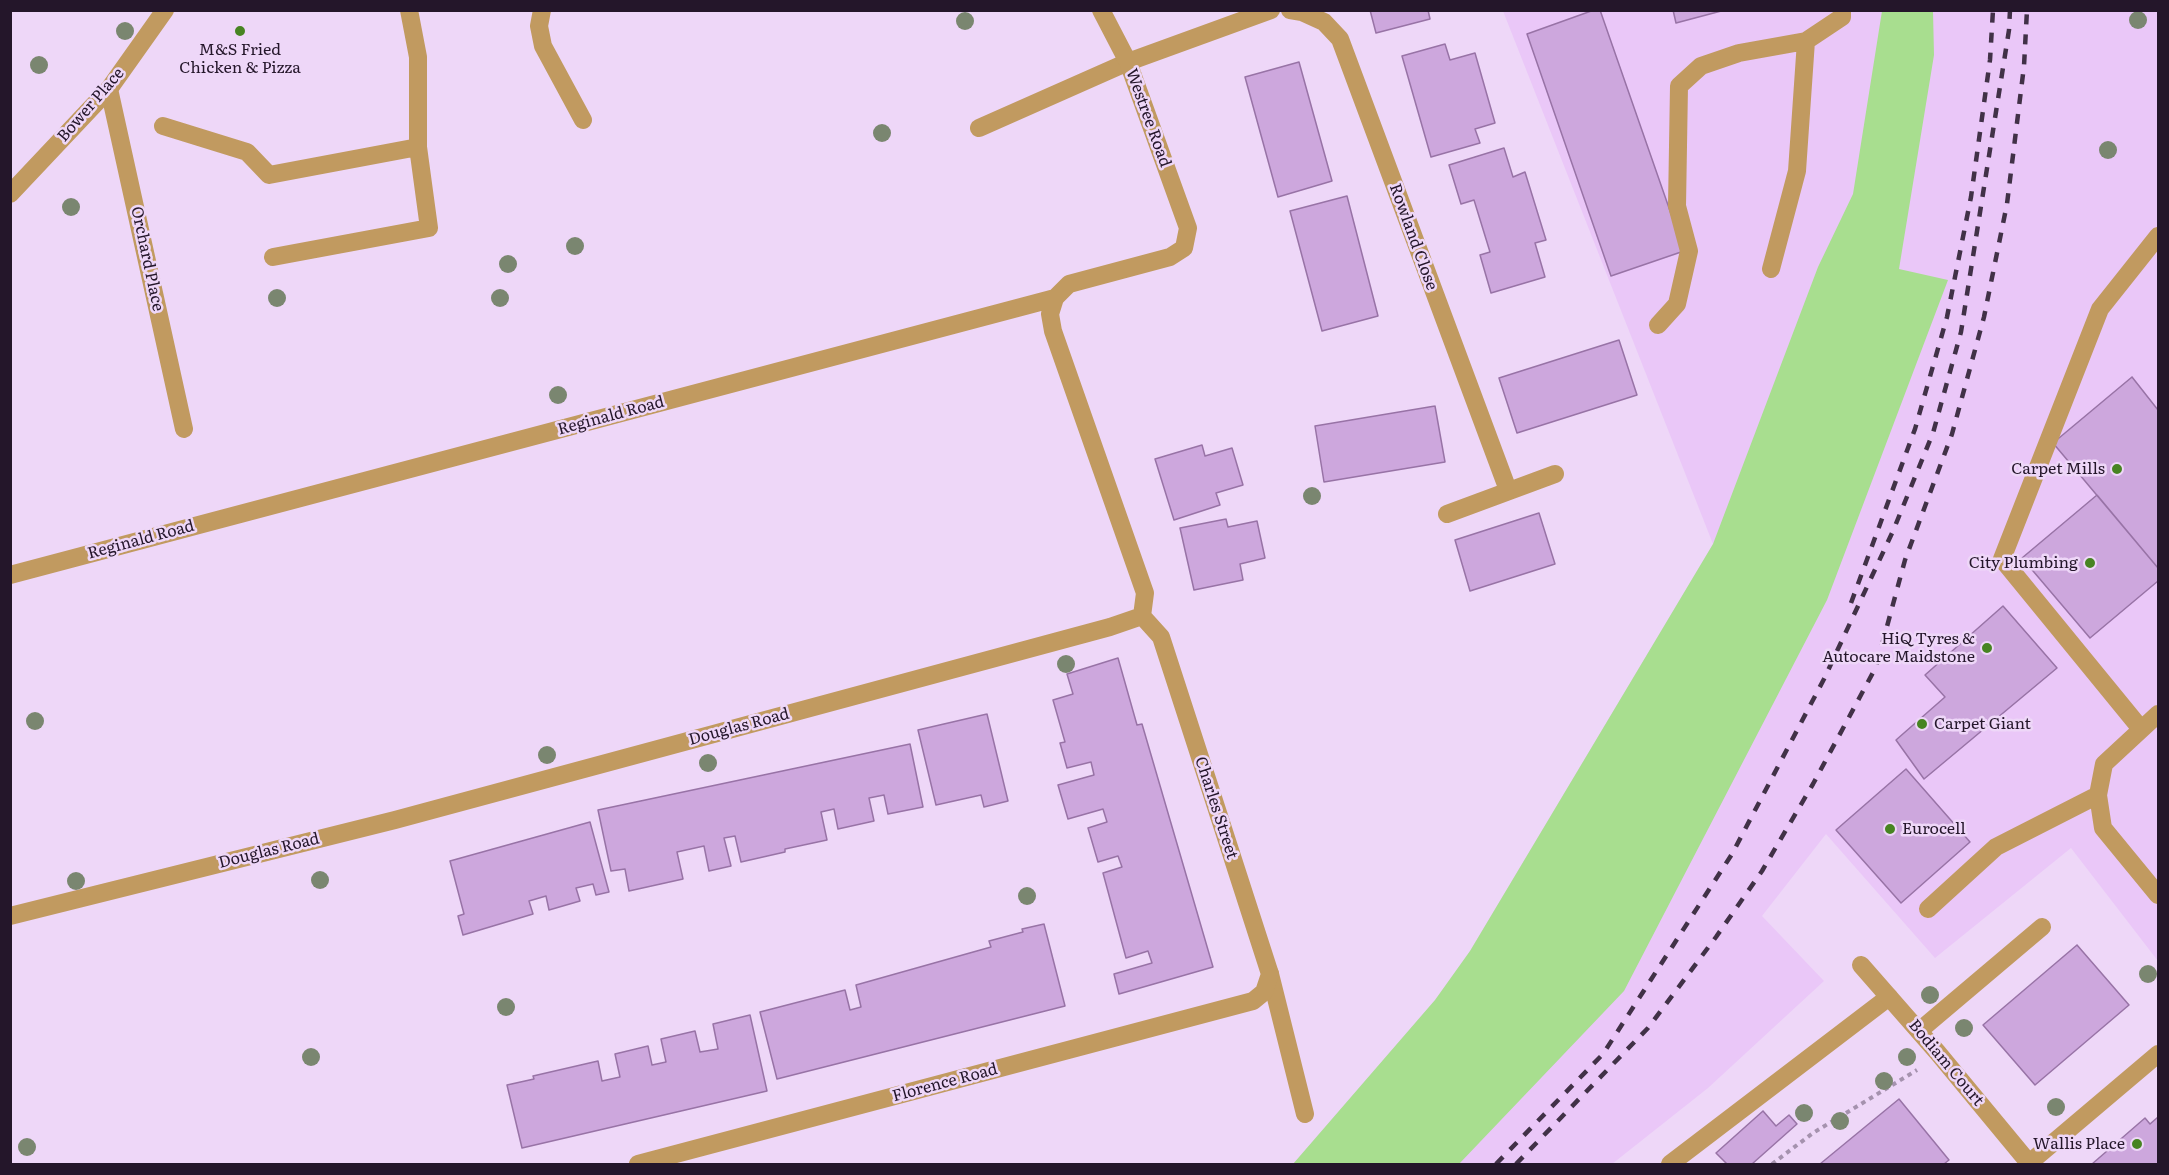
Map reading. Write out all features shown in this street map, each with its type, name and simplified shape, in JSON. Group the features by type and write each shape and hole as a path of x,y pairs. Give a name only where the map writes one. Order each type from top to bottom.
{"street":[{"name":"Bower Place","path":"10,194 109,89 165,10"},
{"path":"273,257 429,228 418,147 418,57 409,10"},
{"path":"542,10 538,26 543,46 583,120"},
{"name":"Westree Road","path":"1101,10 1128,62 1188,228"},
{"path":"979,128 1128,62 1271,10"},
{"name":"Rowland Close","path":"1290,10 1302,12 1324,22 1340,39 1508,490"},
{"path":"1658,325 1677,304 1689,251 1677,206 1679,86 1701,66 1739,53 1806,41 1842,16 1842,10"},
{"path":"1771,269 1797,171 1806,41"},
{"name":"Orchard Place","path":"109,89 184,429"},
{"path":"163,126 247,152 269,175 418,147"},
{"name":"Reginald Road","path":"10,575 1055,298 1069,284 1170,257 1184,248 1188,228"},
{"path":"2141,729 2002,559 2100,309 2158,236"},
{"path":"1055,298 1050,314 1053,331 1145,593 1142,616"},
{"path":"1447,514 1555,474"},
{"name":"Douglas Road","path":"10,916 406,816 1098,630 1142,616"},
{"name":"Charles Street","path":"1142,616 1161,637 1270,974 1305,1114"},
{"path":"2158,714 2104,764 2098,795 2103,828 2158,894"},
{"path":"1928,909 1996,847 2098,795"},
{"path":"1919,1031 2042,927"},
{"name":"Bodiam Court","path":"1861,965 1919,1031 2028,1164"},
{"name":"Florence Road","path":"638,1164 1253,1001 1264,992 1270,974"},
{"path":"1670,1164 1889,997"},
{"path":"2028,1164 2158,1054"}],"shaded area":[{"path":"1503,11 2158,11 2158,961 2071,848 1935,958 1826,834 1762,916 1824,981 1708,1088 1612,1164 1293,1164 1435,1000 1470,951 1713,544"}],"green space":[{"path":"1882,11 1933,11 1934,55 1899,269 1948,280 1827,600 1624,991 1459,1164 1293,1164 1435,1000 1470,951 1713,544 1818,267 1853,194"}],"building":[{"path":"1370,10 1428,10 1430,19 1376,33"},
{"path":"1594,10 1600,10 1684,251 1611,276 1527,34"},
{"path":"1673,10 1725,10 1676,23"},
{"path":"1445,44 1450,60 1475,53 1495,123 1475,129 1480,143 1431,157 1402,56"},
{"path":"1299,62 1332,181 1278,197 1245,77"},
{"path":"1504,148 1513,177 1525,172 1546,240 1535,243 1545,277 1491,293 1480,255 1490,252 1474,200 1461,204 1449,165"},
{"path":"1347,196 1378,316 1322,331 1290,211"},
{"path":"1619,340 1637,395 1517,433 1499,378"},
{"name":"Carpet Mills","path":"2132,377 2158,410 2158,568 2053,443"},
{"path":"1435,406 1445,462 1324,482 1315,426"},
{"path":"1202,445 1205,456 1232,448 1243,485 1216,493 1220,505 1174,520 1155,459"},
{"name":"City Plumbing","path":"2097,495 2158,568 2158,581 2090,638 2022,558"},
{"path":"1539,513 1555,564 1470,591 1455,540"},
{"path":"1226,519 1228,527 1257,521 1265,558 1240,564 1243,580 1194,590 1180,528"},
{"path":"2003,606 2057,668 1924,779 1896,740 1945,697 1925,675"},
{"path":"1118,658 1137,725 1142,724 1213,967 1119,994 1114,974 1152,963 1148,951 1126,958 1103,873 1122,867 1118,856 1098,862 1088,828 1107,822 1103,809 1068,819 1058,785 1094,775 1091,762 1067,768 1060,743 1065,742 1053,700 1073,694 1067,674"},
{"path":"987,714 1008,801 984,807 981,795 936,805 918,730"},
{"path":"910,744 923,807 888,814 884,795 869,798 874,821 838,829 834,809 821,812 827,840 741,862 735,836 724,838 731,866 709,871 704,846 677,852 683,879 629,891 625,869 611,871 598,810"},
{"path":"1906,769 1970,842 1901,903 1836,830"},
{"path":"590,822 609,892 596,895 593,884 576,888 580,901 549,910 546,896 529,901 533,914 463,935 458,916 464,914 450,861"},
{"path":"1044,924 1065,1006 777,1079 760,1012 845,990 850,1010 861,1007 856,985 991,947 989,941"},
{"path":"2077,945 2129,1005 2035,1085 1983,1025"},
{"path":"750,1015 767,1091 522,1148 507,1085 534,1079 533,1076 598,1061 602,1081 620,1077 615,1054 648,1046 652,1065 666,1062 661,1039 695,1031 700,1052 718,1049 713,1024"},
{"path":"1899,1099 1949,1160 1944,1164 1820,1164"},
{"path":"1763,1111 1776,1126 1789,1115 1797,1124 1752,1164 1727,1164 1716,1153"},
{"name":"Wallis Place","path":"2158,1117 2158,1164 2092,1164 2145,1118 2150,1124"}],"railway":[{"path":"1851,603 1915,429 1947,317 1971,197 1990,60 1993,10"},
{"path":"1496,1164 1603,1054 1732,854 1824,679 1893,531 1933,433 1961,332 2009,30 2010,10"},
{"path":"1516,1164 1648,1028 1716,937 1762,871 1813,784 1876,667 1905,560 1952,434 1984,317 2007,204 2024,66 2027,10"}],"place":[{"name":"M&S Fried Chicken & Pizza","path":"240,31"},
{"name":"Carpet Mills","path":"2117,469"},
{"name":"City Plumbing","path":"2090,563"},
{"name":"HiQ Tyres & Autocare Maidstone","path":"1987,648"},
{"name":"Carpet Giant","path":"1922,724"},
{"name":"Eurocell","path":"1890,829"},
{"name":"Wallis Place","path":"2137,1144"}]}
